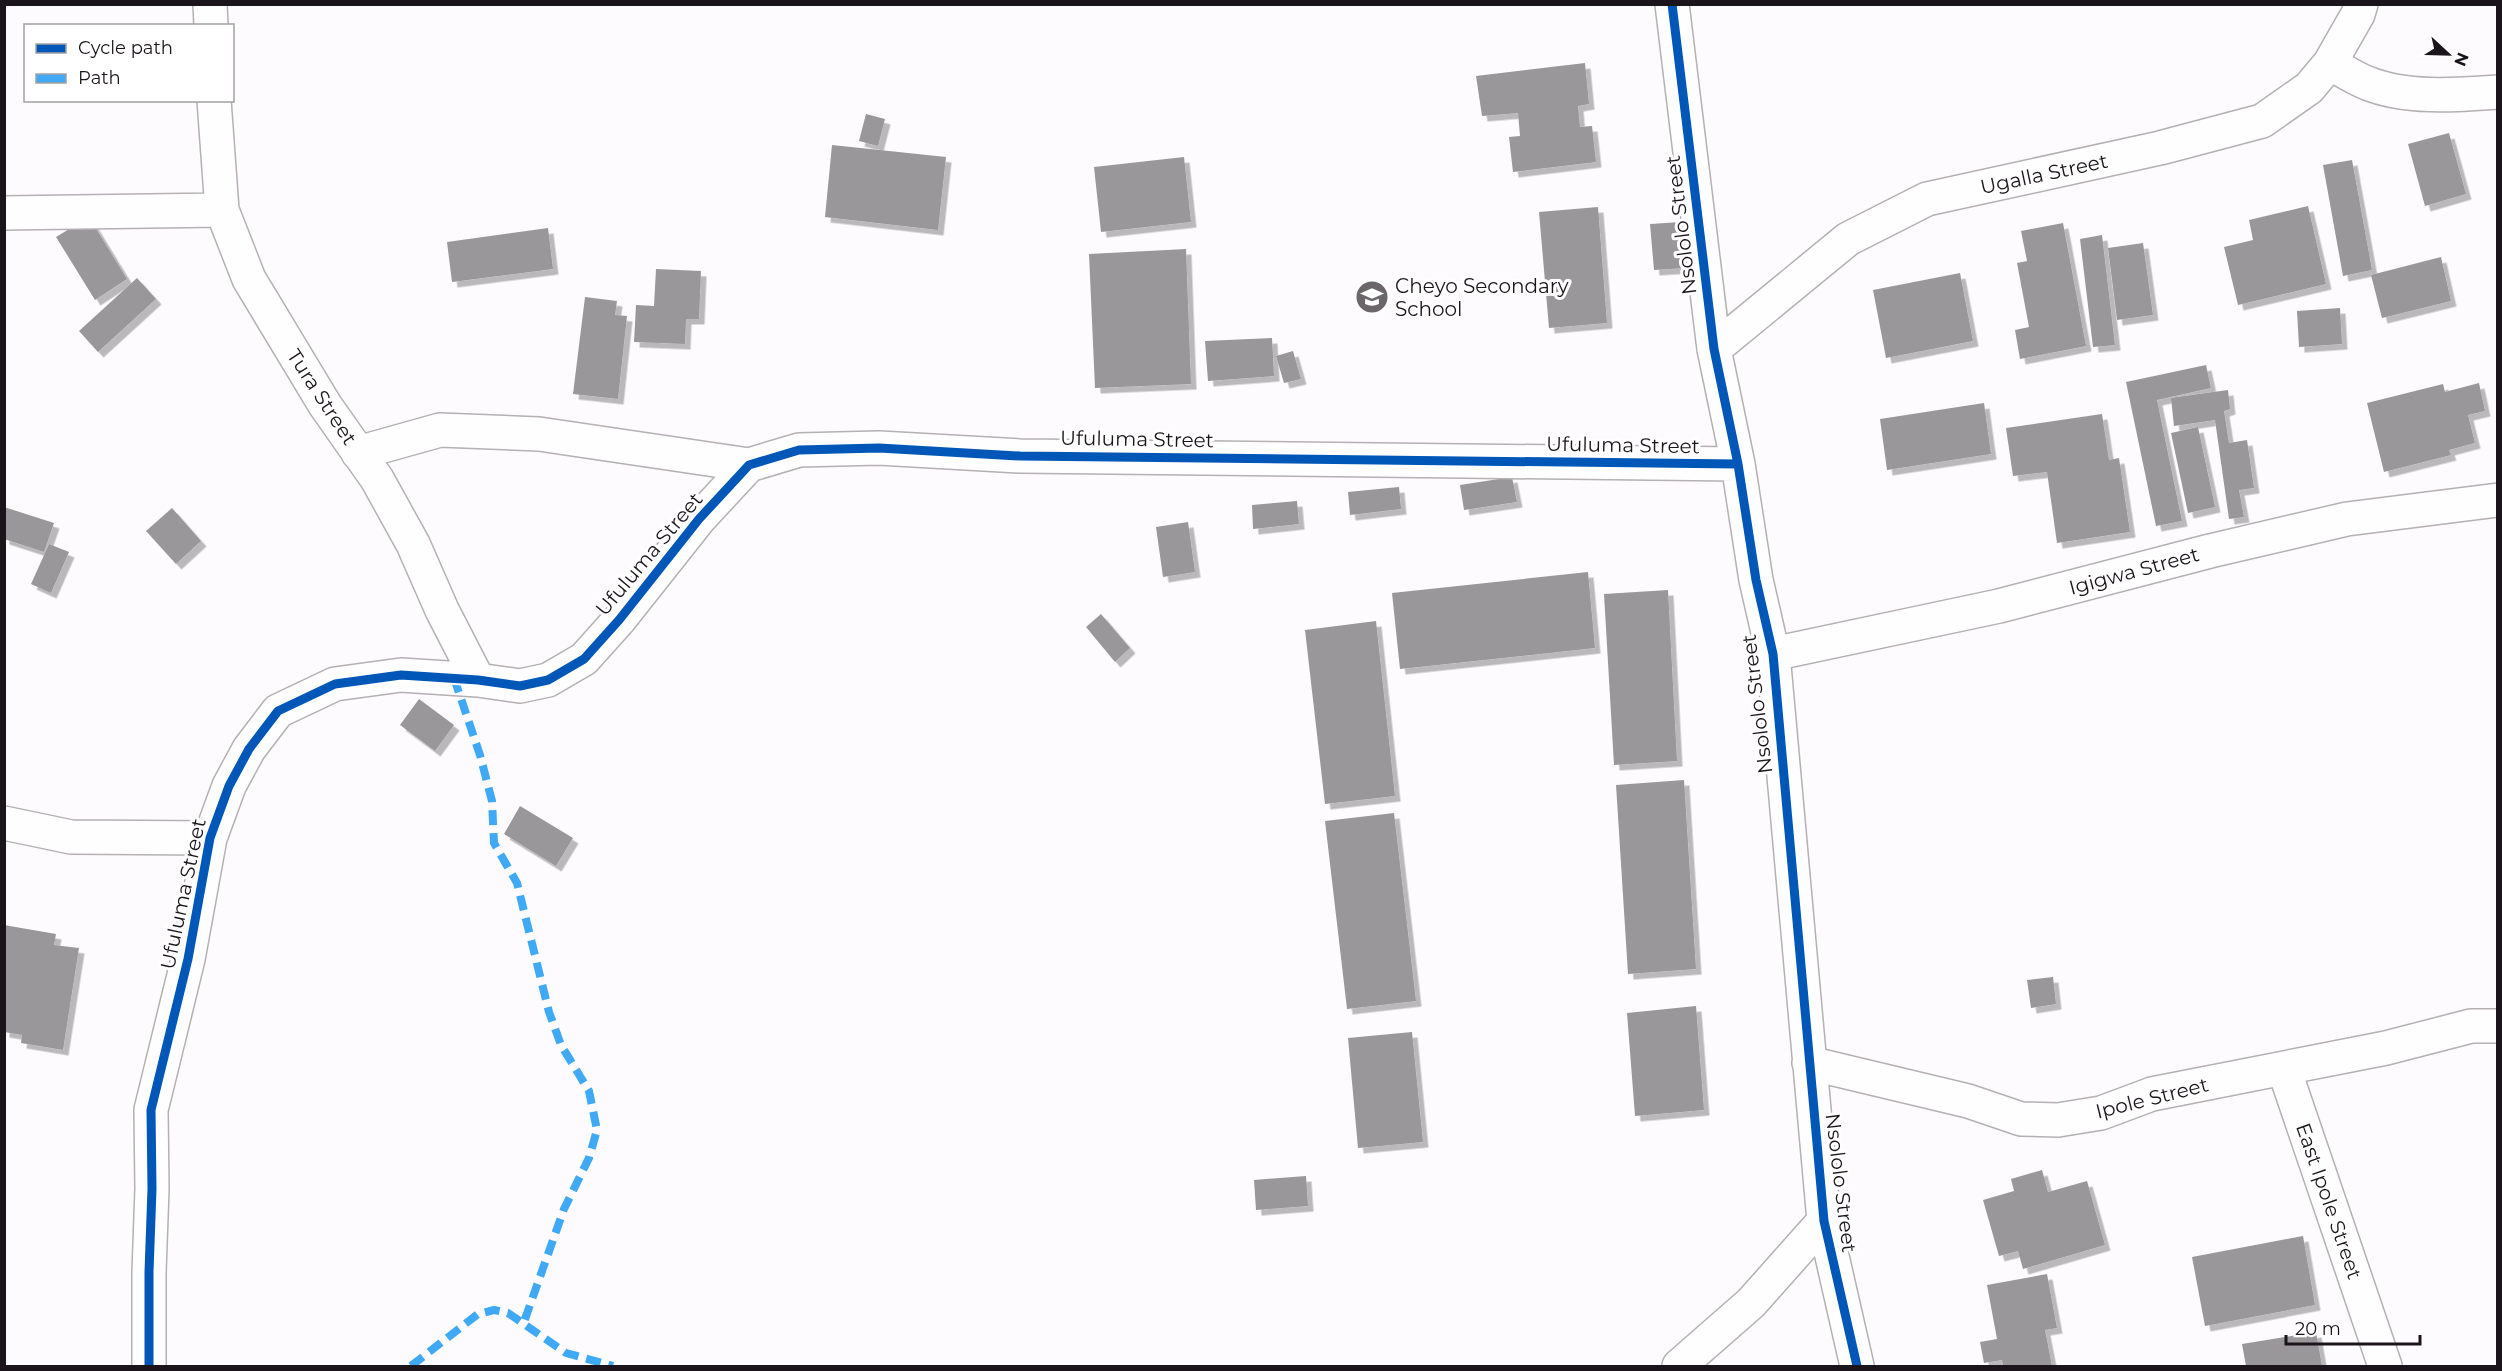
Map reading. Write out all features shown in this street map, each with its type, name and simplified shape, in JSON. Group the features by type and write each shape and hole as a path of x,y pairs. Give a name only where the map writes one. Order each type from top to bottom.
{"street":[{"path":"210,4 211,24"},
{"name":"Nsololo Street","path":"1672,4 1714,349 1737,464 1756,580 1773,654 1824,1221 1857,1366"},
{"name":"Ugalla Street","path":"1714,349 1848,239 1927,199 2160,148 2262,121 2309,88 2330,63 2358,14 2361,4"},
{"path":"2330,63 2368,83 2395,89 2444,96 2498,92"},
{"name":"Tura Street","path":"214,102 222,210 249,279 325,405 377,480 413,544 442,610 478,680"},
{"path":"4,213 222,210"},
{"path":"358,453 440,430 539,434 749,465"},
{"name":"Ufuluma Street","path":"149,1366 152,1190 150,1110 188,959 210,838 230,786 249,749 278,711 335,684 401,675 478,680 520,687 548,680 584,659 619,620 699,519 749,465 799,450 879,448 1020,456 1737,464"},
{"name":"Igigwa Street","path":"1773,654 1999,606 2210,551 2347,519 2498,500"},
{"path":"4,823 71,837 210,838"},
{"name":"Ipole Street","path":"1809,1063 1968,1101 2020,1119 2058,1120 2101,1113 2152,1094 2386,1048 2471,1026 2498,1026"},
{"name":"East Ipole Street","path":"2284,1069 2385,1366"},
{"path":"1679,1366 1751,1303 1824,1221"}],"building":[{"path":"1585,63 1589,104 1578,106 1580,127 1592,126 1596,162 1513,172 1509,137 1520,136 1518,113 1482,116 1476,76"},
{"path":"866,114 885,119 878,146 859,141"},
{"path":"2449,133 2466,194 2425,206 2408,144"},
{"path":"832,145 946,157 938,230 825,217"},
{"path":"1184,157 1191,222 1101,232 1094,167"},
{"path":"2352,160 2372,270 2343,276 2323,165"},
{"path":"2308,206 2326,284 2238,305 2224,247 2253,240 2249,220"},
{"path":"1598,207 1607,323 1549,328 1539,212"},
{"path":"89,217 127,279 95,300 56,237"},
{"path":"1681,222 1685,268 1654,270 1650,224"},
{"path":"2063,223 2086,346 2020,359 2015,330 2029,327 2017,263 2027,261 2021,231"},
{"path":"548,228 553,269 452,282 447,242"},
{"path":"2102,235 2115,345 2093,347 2080,239"},
{"path":"2143,243 2153,315 2117,320 2108,248"},
{"path":"1186,249 1191,384 1095,388 1089,254"},
{"path":"2441,257 2451,301 2382,318 2371,275"},
{"path":"656,269 701,271 699,319 686,319 685,344 634,342 636,305 654,306"},
{"path":"1960,273 1973,341 1886,358 1873,290"},
{"path":"137,278 156,299 98,352 79,331"},
{"path":"585,297 617,301 615,315 627,316 618,399 573,394"},
{"path":"2340,308 2342,344 2299,347 2297,311"},
{"path":"1272,338 1274,376 1208,381 1205,341"},
{"path":"1293,351 1301,379 1284,383 1276,356"},
{"path":"2206,365 2211,388 2157,400 2182,521 2156,526 2126,382"},
{"path":"2479,383 2485,411 2468,415 2475,443 2449,450 2451,455 2384,472 2367,403 2443,384 2445,392"},
{"path":"2228,390 2230,409 2224,411 2229,443 2247,440 2254,488 2239,490 2244,517 2229,519 2215,420 2174,426 2171,398"},
{"path":"1984,403 1991,454 1887,470 1880,419"},
{"path":"2102,414 2109,460 2119,458 2130,532 2057,543 2047,472 2013,476 2006,428"},
{"path":"2198,427 2215,507 2188,513 2171,433"},
{"path":"1512,477 1517,502 1464,510 1460,485"},
{"path":"1399,487 1401,509 1350,515 1348,492"},
{"path":"1297,501 1299,524 1253,529 1252,505"},
{"path":"4,507 54,523 44,552 4,539"},
{"path":"172,508 201,541 176,564 146,531"},
{"path":"1188,522 1195,572 1163,577 1156,527"},
{"path":"49,544 69,552 51,593 31,584"},
{"path":"1588,572 1595,648 1400,669 1392,593"},
{"path":"1668,590 1677,761 1614,765 1604,594"},
{"path":"1101,614 1130,648 1115,662 1086,627"},
{"path":"1376,621 1395,796 1325,804 1305,630"},
{"path":"419,699 454,725 435,751 400,725"},
{"path":"1684,780 1696,969 1628,974 1616,785"},
{"path":"520,806 573,838 556,866 504,834"},
{"path":"1394,813 1416,1001 1347,1009 1325,821"},
{"path":"4,925 56,934 54,945 79,948 63,1050 21,1043 22,1035 4,1032"},
{"path":"2053,977 2056,1004 2031,1008 2027,980"},
{"path":"1696,1006 1704,1110 1635,1116 1627,1013"},
{"path":"1412,1032 1423,1142 1358,1148 1348,1038"},
{"path":"2042,1170 2048,1192 2087,1181 2105,1245 2023,1269 2018,1251 1999,1256 1983,1200 2014,1191 2011,1179"},
{"path":"1306,1176 1308,1206 1256,1210 1254,1180"},
{"path":"2303,1236 2315,1305 2205,1326 2192,1257"},
{"path":"2047,1274 2057,1328 2045,1330 2052,1366 2003,1366 2002,1360 1984,1363 1980,1342 1997,1339 1987,1285"},
{"path":"2316,1332 2322,1366 2246,1366 2242,1344"}],"marked path":[{"path":"454,678 480,755 492,801 494,843 517,883 549,1012 561,1045 589,1091 597,1130 589,1158 564,1209 524,1322"},
{"path":"411,1366 478,1314 494,1310 508,1313 566,1353 613,1366"}],"cycle path":[{"path":"1672,4 1714,349 1738,464 1756,580 1773,654 1824,1221 1857,1366"},
{"path":"149,1366 151,1110 188,959 210,838 229,786 249,749 278,711 335,684 401,675 478,680 520,686 548,680 584,659 619,620 699,519 749,465 799,450 879,448 1020,456 1738,464"}],"place":[{"name":"Cheyo Secondary School","path":"1372,297"}]}
